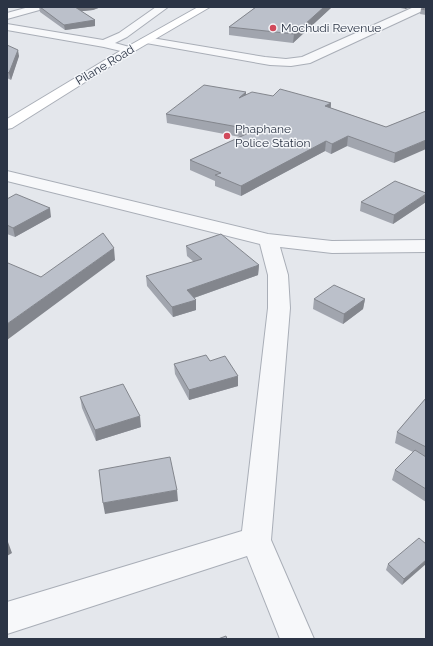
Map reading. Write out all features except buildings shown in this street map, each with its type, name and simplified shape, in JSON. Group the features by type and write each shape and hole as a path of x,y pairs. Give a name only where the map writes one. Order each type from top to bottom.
{"main road":[{"name":"Pilane Road","path":"7,125 129,50 205,7"}],"street":[{"path":"7,16 40,7"},
{"path":"104,44 123,34 163,7"},
{"path":"146,40 265,61 297,63 421,8"},
{"path":"7,27 104,44 129,50"},
{"path":"7,176 268,240 332,247 426,246"},
{"path":"268,240 278,275 279,308 256,540 297,639"},
{"path":"7,618 256,540"}],"place":[{"name":"Mochudi Revenue","path":"273,28"},
{"name":"Phaphane Police Station","path":"227,136"}]}
